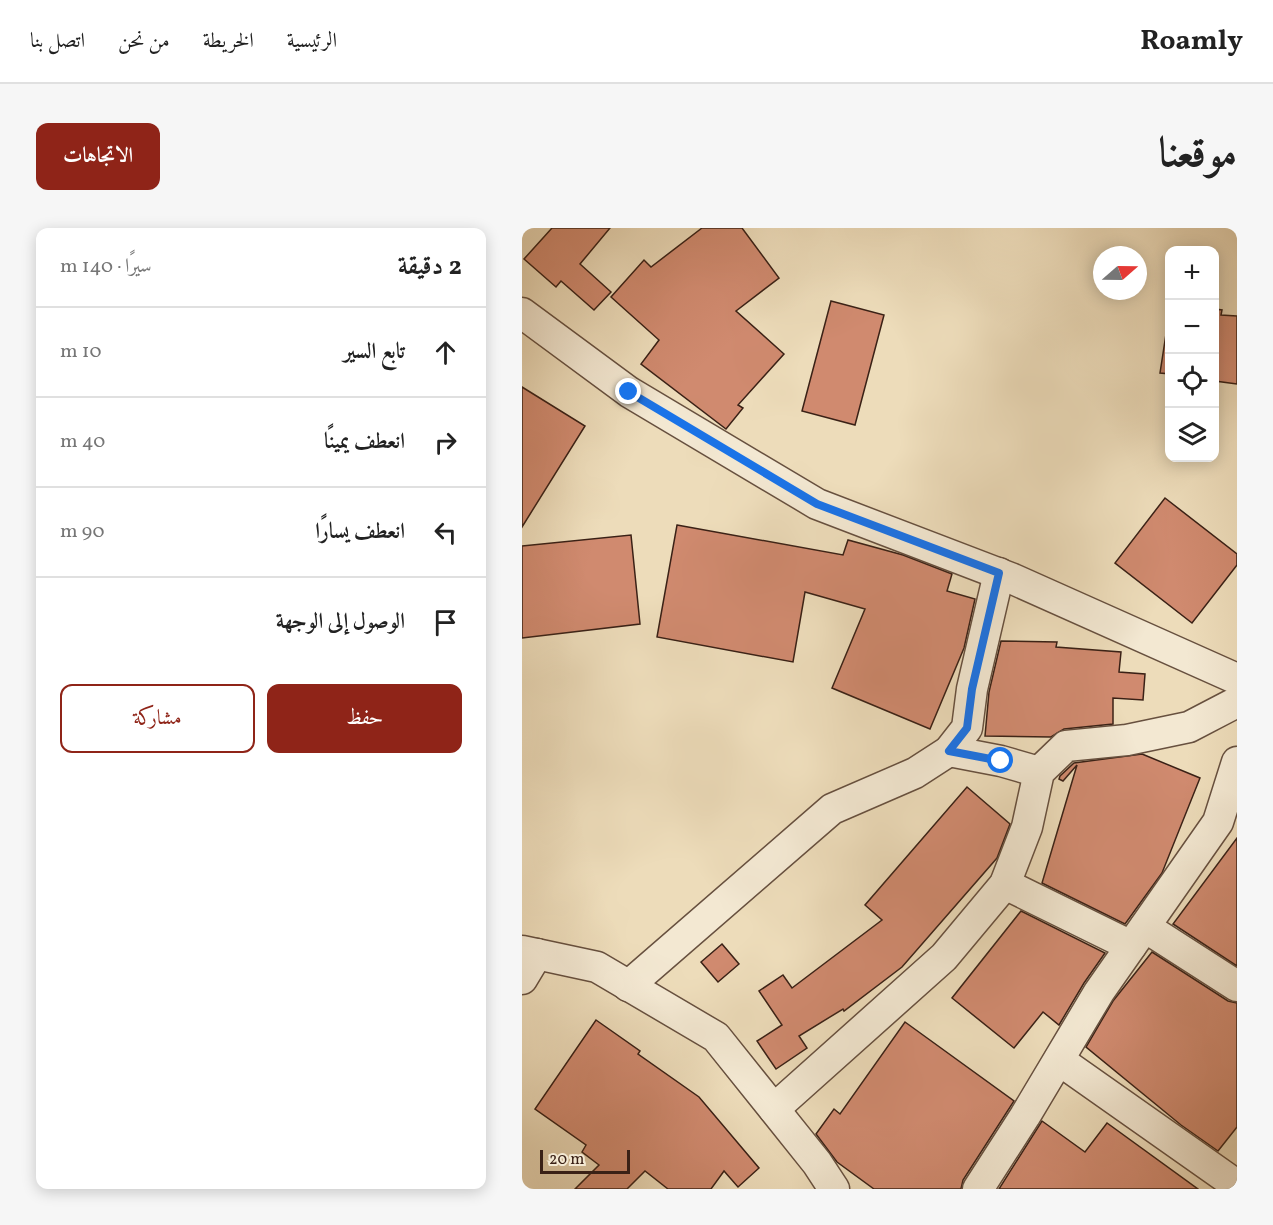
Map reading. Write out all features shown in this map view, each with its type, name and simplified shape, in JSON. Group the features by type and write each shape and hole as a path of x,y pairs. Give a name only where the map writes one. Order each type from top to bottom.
{"street":[{"path":"522,313 629,392 817,504 999,573 1237,679"},
{"path":"628,986 831,809 915,773 949,751 967,728 972,689 999,573"},
{"path":"774,1109 944,957 1005,884 1027,826 1039,772 1066,746 1127,740 1189,727 1237,702"},
{"path":"949,751 1001,761 1039,772"},
{"path":"978,1189 1026,1116 1099,992 1138,936 1227,828 1237,762"},
{"path":"1005,884 1138,936 1237,986"},
{"path":"522,979 530,952 597,968 716,1037 817,1163 834,1189"},
{"path":"1059,1060 1229,1178"}],"building":[{"path":"552,228 610,228 580,264 611,292 594,310 561,281 556,287 524,259"},
{"path":"702,228 742,228 779,278 736,311 784,354 738,405 743,408 726,429 641,364 659,340 611,297 644,260 651,267"},
{"path":"831,301 884,315 855,425 802,411"},
{"path":"1219,310 1222,310 1221,315 1237,316 1237,384 1219,382"},
{"path":"1165,340 1165,374 1160,373"},
{"path":"522,387 585,426 522,527"},
{"path":"1165,498 1237,554 1237,565 1192,623 1115,563"},
{"path":"677,525 843,555 848,540 903,555 952,574 947,591 975,599 964,648 930,729 832,688 865,609 805,592 793,662 657,637"},
{"path":"631,535 640,624 522,638 522,546"},
{"path":"1001,641 1057,642 1056,647 1121,652 1119,672 1145,674 1143,700 1113,698 1113,724 1064,729 1051,737 985,736 989,692"},
{"path":"1142,754 1200,778 1162,873 1125,924 1042,883 1077,765 1063,781 1059,779 1060,776 1074,763"},
{"path":"967,787 1010,824 997,858 902,967 844,1011 843,1009 799,1036 807,1048 776,1069 757,1041 782,1025 759,991 783,975 792,988 882,920 865,905"},
{"path":"1237,838 1237,966 1173,924"},
{"path":"1021,911 1105,953 1059,1025 1043,1012 1014,1048 952,998"},
{"path":"722,944 739,964 718,982 701,962"},
{"path":"1152,952 1228,1001 1237,1003 1237,1127 1218,1151 1181,1125 1086,1047 1113,1001"},
{"path":"596,1020 640,1051 638,1054 699,1097 759,1168 738,1187 724,1171 711,1189 668,1189 645,1171 627,1189 575,1189 599,1165 582,1152 586,1145 535,1109"},
{"path":"905,1022 1014,1101 963,1180 961,1189 874,1189 837,1162 816,1134 834,1109 840,1114"},
{"path":"1042,1121 1085,1152 1107,1123 1198,1189 999,1189"}],"route":[{"path":"629,392 817,504 999,573 972,689 967,728 949,751 1001,761"}]}
